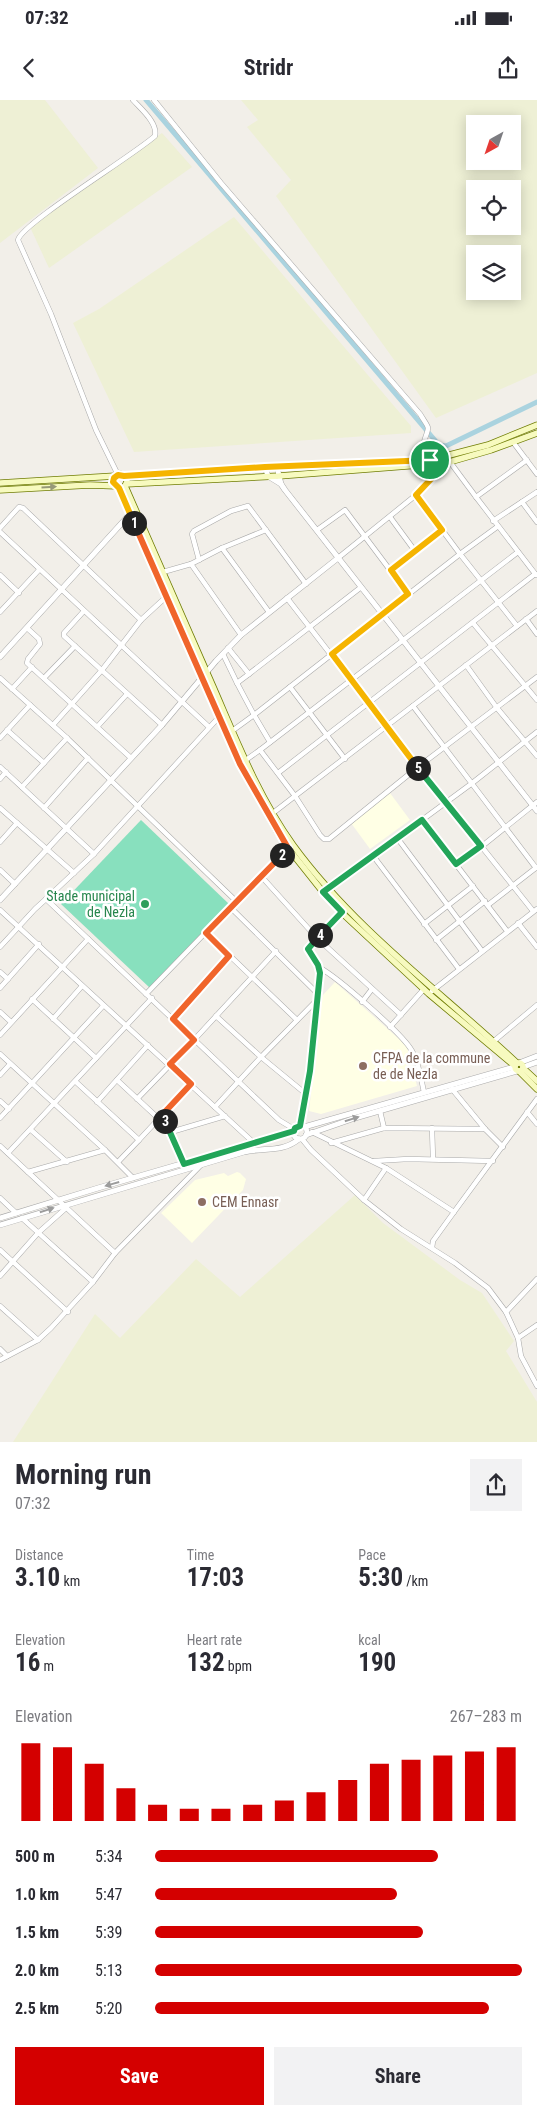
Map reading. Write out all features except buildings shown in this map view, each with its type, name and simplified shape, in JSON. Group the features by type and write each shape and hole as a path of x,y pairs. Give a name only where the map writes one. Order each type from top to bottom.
{"main road":[{"path":"0,490 90,485 121,486 279,476 431,462 488,446 537,425"},
{"path":"0,483 265,467 448,462 513,442 537,432"},
{"path":"119,476 113,482 121,486 163,572 232,731 242,762 292,844 342,912 424,989 431,992 494,1040 537,1089"},
{"path":"119,476 130,514 219,717 288,848 326,891 395,954 431,992 537,1081"}],"street":[{"path":"119,476 96,430 51,314 18,240 21,233 40,218 155,136 155,128 150,119 133,100"},
{"path":"154,100 221,183 416,408 429,428 424,442 431,462"},
{"path":"513,442 537,474"},
{"path":"476,497 527,460"},
{"path":"0,900 162,725 241,635 416,495 448,462 536,575 278,773"},
{"path":"265,467 268,476 281,484 360,588 499,763 535,804 537,811"},
{"path":"277,467 281,484"},
{"path":"493,521 537,492"},
{"path":"416,495 517,626"},
{"path":"522,502 537,522"},
{"path":"199,560 192,534 194,530 248,506 306,584"},
{"path":"0,528 21,507 141,620"},
{"path":"317,530 345,510 408,594"},
{"path":"0,657 130,514"},
{"path":"390,516 416,551"},
{"path":"232,731 498,526"},
{"path":"163,572 191,564 222,548 266,530"},
{"path":"391,570 442,530"},
{"path":"0,532 83,612 209,727"},
{"path":"222,548 270,612"},
{"path":"242,762 518,552"},
{"path":"191,564 241,635"},
{"path":"0,612 38,570"},
{"path":"0,575 19,593"},
{"path":"237,683 360,588"},
{"path":"53,725 102,670 141,620 166,597"},
{"path":"287,598 446,803 513,887 535,910 431,992"},
{"path":"273,813 537,611"},
{"path":"83,612 64,634 162,725"},
{"path":"526,619 537,634"},
{"path":"473,623 537,700"},
{"path":"27,628 40,642 39,647 27,661 131,758"},
{"path":"44,678 76,646"},
{"path":"228,648 249,674"},
{"path":"223,654 270,742"},
{"path":"466,665 497,708 537,756"},
{"path":"12,689 32,667"},
{"path":"260,750 295,796 320,835 324,839 329,839 443,747 537,676"},
{"path":"0,678 88,758 236,901"},
{"path":"290,687 310,711 344,759"},
{"path":"97,727 127,694"},
{"path":"0,738 30,705"},
{"path":"413,706 471,784 537,867 513,887 459,922 436,940"},
{"path":"0,947 18,926 94,854 219,717"},
{"path":"8,730 44,763"},
{"path":"326,891 446,803 537,732"},
{"path":"22,787 66,738"},
{"path":"44,808 88,758"},
{"path":"0,767 94,854"},
{"path":"0,779 6,772"},
{"path":"456,864 535,804"},
{"path":"0,808 74,873"},
{"path":"422,820 487,903 507,932"},
{"path":"0,842 17,823"},
{"path":"398,839 482,951"},
{"path":"146,994 288,848"},
{"path":"374,857 458,969"},
{"path":"0,870 15,884"},
{"path":"261,876 317,938 401,1015"},
{"path":"424,924 473,886"},
{"path":"46,900 152,998 279,1120 294,1130 294,1135 331,1143 373,1161 454,1212"},
{"path":"230,907 317,992"},
{"path":"0,910 254,1143"},
{"path":"342,912 309,947 308,951 320,968 329,972 390,1027 413,1052 419,1068 424,1092"},
{"path":"518,923 537,947"},
{"path":"206,933 298,1020"},
{"path":"0,1034 88,939"},
{"path":"0,988 39,944"},
{"path":"137,1099 276,951"},
{"path":"173,1019 229,956"},
{"path":"320,968 312,1053 302,1126 304,1136 311,1150 364,1200 401,1229 427,1244 488,1288 506,1312 518,1338 521,1356 537,1386"},
{"path":"0,972 8,979"},
{"path":"53,1019 82,986"},
{"path":"362,1002 372,989"},
{"path":"390,1027 424,989"},
{"path":"8,1153 152,998"},
{"path":"32,1000 96,1058"},
{"path":"215,1107 316,1001"},
{"path":"494,1040 537,1005"},
{"path":"0,1118 103,1006"},
{"path":"0,1012 11,1022"},
{"path":"216,1016 261,1057 306,1094"},
{"path":"97,1102 148,1045"},
{"path":"0,1054 133,1178"},
{"path":"0,1224 253,1150 285,1148 304,1136 452,1090 518,1067 537,1056"},
{"path":"0,1218 254,1143 302,1126 537,1062"},
{"path":"0,1075 10,1064"},
{"path":"117,1080 160,1117 171,1132 184,1164"},
{"path":"76,1082 139,1140"},
{"path":"118,1162 191,1084"},
{"path":"452,1090 485,1129 503,1146"},
{"path":"432,1248 434,1241 454,1212 537,1100"},
{"path":"0,1101 9,1109"},
{"path":"380,1111 384,1128"},
{"path":"527,1112 537,1124"},
{"path":"171,1132 225,1116"},
{"path":"331,1143 384,1128 485,1129"},
{"path":"432,1128 433,1159"},
{"path":"31,1130 67,1162"},
{"path":"0,1146 116,1253"},
{"path":"28,1172 105,1150"},
{"path":"373,1161 433,1159 493,1161"},
{"path":"0,1360 38,1340 68,1312 116,1253 201,1165"},
{"path":"364,1200 386,1168"},
{"path":"0,1198 16,1213"},
{"path":"0,1276 64,1206"},
{"path":"22,1218 93,1282"},
{"path":"427,1244 434,1241"},
{"path":"0,1250 68,1312"},
{"path":"506,1312 537,1279"},
{"path":"0,1306 38,1340"},
{"path":"518,1338 537,1325"},
{"path":"0,1349 7,1356"}],"shaded area":[{"path":"0,100 45,100 98,168 0,243"},
{"path":"241,100 537,100 537,373 436,418 276,196 291,180 247,127 258,120"},
{"path":"162,133 192,167 49,268 30,227"},
{"path":"234,217 411,426 411,433 134,452 73,323 99,309"},
{"path":"390,793 410,820 370,849 351,823"},
{"name":"CFPA de la commune de de Nezla","path":"335,982 407,1046 417,1086 321,1114 309,1111 322,996"},
{"name":"CEM Ennasr","path":"237,1172 246,1179 243,1190 192,1243 161,1213 195,1180 224,1173 228,1176"},
{"path":"355,1195 383,1223 460,1280 482,1293 514,1341 506,1351 537,1402 537,1442 13,1442 95,1314 120,1338 196,1259 240,1297"}],"green space":[{"name":"Stade municipal de Nezla","path":"141,820 229,904 150,988 61,904"}],"waterway":[{"path":"146,100 439,445 446,446 537,402"}],"place":[{"name":"Stade municipal de Nezla","path":"145,904"},
{"name":"CFPA de la commune de de Nezla","path":"363,1066"},
{"name":"CEM Ennasr","path":"202,1202"}],"route":[{"path":"430,460 432,464 446,463 416,495 442,530 391,570 408,594 332,654 350,680 481,846 456,864 422,820 323,892 342,912 308,949 320,968 320,973 310,1071 300,1126 295,1128 294,1131 184,1164 162,1115 191,1084 170,1064 194,1040 173,1019 229,956 206,933 288,848 240,764 119,488 113,482 114,478 120,474 124,476 265,467 430,460"}]}
